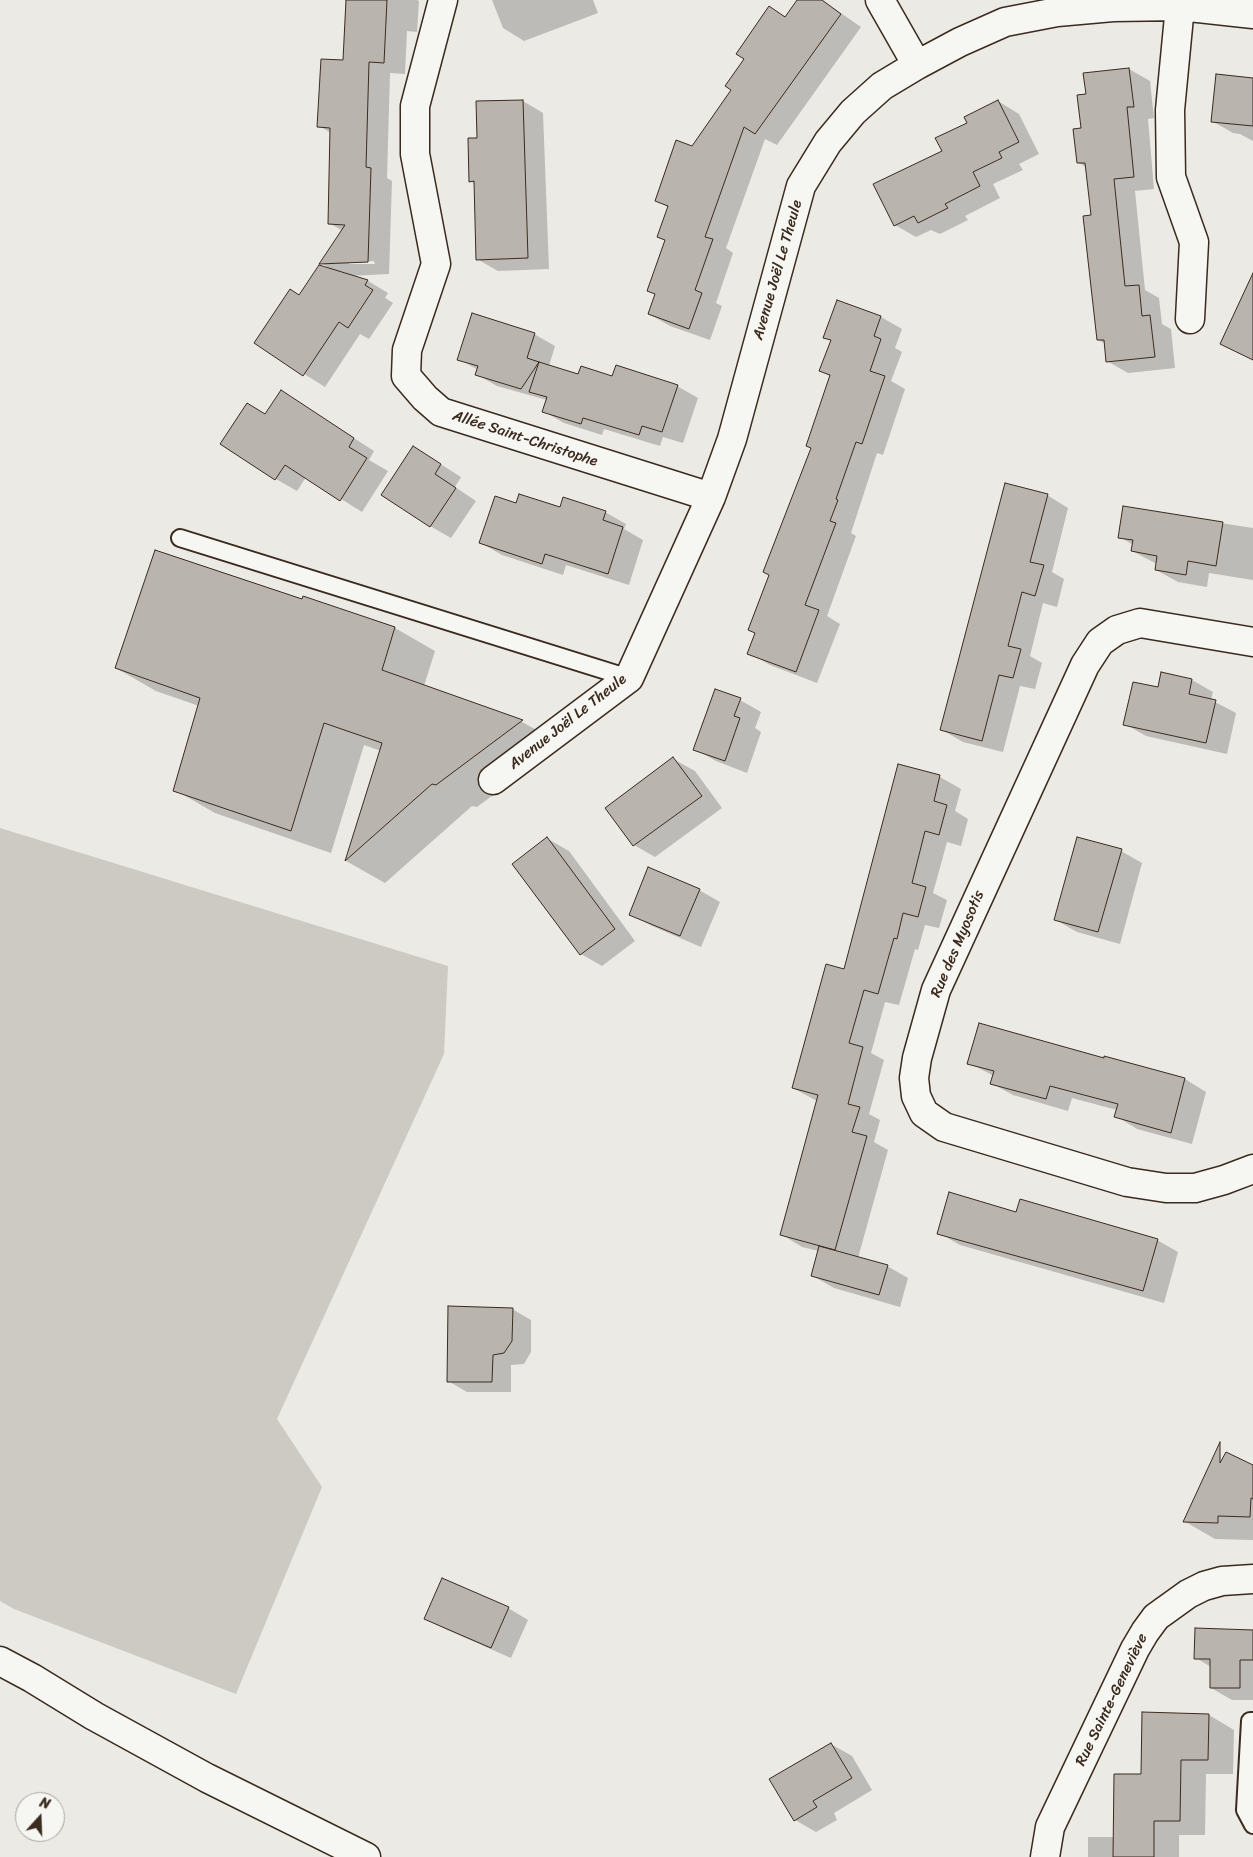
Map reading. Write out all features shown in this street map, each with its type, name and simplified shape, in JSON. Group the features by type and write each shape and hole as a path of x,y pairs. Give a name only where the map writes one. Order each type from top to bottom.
{"street":[{"name":"Allée Saint-Christophe","path":"443,0 415,106 415,154 436,264 407,350 406,376 425,398 441,412 711,498"},
{"path":"880,0 916,65"},
{"name":"Avenue Joël Le Theule","path":"493,780 629,678 711,498 732,439 801,186 828,142 853,112 882,86 916,65 960,42 1005,22 1057,12 1113,7 1180,6 1253,14"},
{"path":"1180,6 1170,110 1172,177 1194,242 1190,319"},
{"name":"Rue des Myosotis","path":"1253,642 1140,623 1118,630 1100,642 1085,665 936,990 917,1058 914,1078 916,1096 924,1113 944,1127 1127,1182 1166,1188 1195,1188 1253,1169"},
{"name":"Rue Sainte-Geneviève","path":"1045,1857 1050,1827 1135,1649 1156,1617 1188,1594 1204,1586 1222,1581 1253,1579"},
{"path":"0,1661 94,1716 207,1778 366,1857"}],"lane":[{"path":"180,538 629,678"},
{"path":"1253,1721 1250,1721 1245,1810 1253,1825"}],"shaded area":[{"path":"0,828 448,966 444,1054 277,1419 322,1487 236,1694 14,1609 0,1601"}],"building":[{"path":"346,0 387,0 384,63 369,62 366,167 371,168 368,262 319,264 345,225 328,224 330,128 317,127 321,59 343,60"},
{"path":"797,0 822,0 841,14 755,134 744,127 705,237 713,239 695,290 702,293 689,329 648,314 655,294 647,291 665,240 657,237 668,206 655,201 676,140 692,146 731,90 725,86 744,59 736,54 769,6 785,17"},
{"path":"1129,68 1134,107 1127,107 1134,177 1114,179 1125,286 1139,285 1142,316 1150,315 1155,357 1106,362 1104,340 1097,340 1083,216 1091,215 1085,163 1077,163 1073,129 1081,128 1077,95 1086,94 1083,73"},
{"path":"1216,74 1253,78 1253,126 1211,122"},
{"path":"523,100 528,258 476,260 474,181 469,182 468,138 477,138 476,101"},
{"path":"998,100 1019,142 999,152 1002,158 973,172 980,186 945,204 948,208 918,223 914,216 894,226 873,184 942,151 935,138 967,123 964,117"},
{"path":"319,265 368,280 365,285 373,290 348,328 339,322 303,376 254,343 290,289 299,295"},
{"path":"1253,273 1253,360 1220,344"},
{"path":"837,300 881,316 874,336 881,339 870,371 885,376 862,444 856,442 836,499 838,500 830,521 836,523 805,605 819,610 796,672 747,654 755,633 748,630 769,575 763,572 811,448 806,446 830,375 819,371 831,340 823,338"},
{"path":"472,313 535,333 527,358 539,362 521,389 475,375 478,366 457,360"},
{"path":"539,362 578,374 581,366 612,376 616,365 678,385 662,432 642,426 639,435 583,418 581,424 542,412 547,397 529,392"},
{"path":"281,390 354,438 349,447 367,458 340,501 285,465 275,480 220,444 247,403 265,414"},
{"path":"413,446 441,464 435,474 456,488 430,527 381,495"},
{"path":"1005,483 1048,494 1030,562 1044,565 1035,596 1022,592 1008,646 1021,649 1013,678 999,675 982,741 940,730"},
{"path":"519,494 560,507 563,497 606,511 603,520 623,527 608,574 545,554 542,564 479,543 495,496 516,503"},
{"path":"1123,506 1223,522 1216,566 1188,561 1186,575 1155,570 1157,556 1131,551 1133,540 1118,538"},
{"path":"155,550 302,599 303,596 395,627 382,670 523,720 436,785 432,784 345,861 382,743 324,723 291,831 173,791 200,698 115,668"},
{"path":"1161,672 1192,679 1189,694 1216,700 1206,743 1123,725 1133,682 1158,687"},
{"path":"715,689 741,698 734,716 740,718 725,761 693,750"},
{"path":"673,757 702,796 633,846 605,808"},
{"path":"898,764 940,775 934,801 947,805 939,835 925,831 912,883 926,887 918,917 903,913 897,939 894,938 878,994 864,990 849,1043 863,1047 848,1104 860,1107 852,1132 867,1136 835,1250 780,1235 818,1095 792,1088 826,964 844,969"},
{"path":"547,837 615,929 580,955 512,864"},
{"path":"1077,837 1122,849 1098,932 1054,920"},
{"path":"648,867 700,889 680,936 629,915"},
{"path":"979,1023 1104,1058 1104,1056 1185,1078 1171,1133 1114,1117 1118,1104 1050,1086 1046,1099 990,1084 994,1071 967,1064"},
{"path":"949,1192 1016,1212 1020,1199 1158,1239 1143,1291 937,1234"},
{"path":"819,1246 888,1265 879,1295 811,1276"},
{"path":"448,1306 513,1308 512,1341 504,1353 493,1355 492,1382 447,1382"},
{"path":"1220,1442 1220,1463 1226,1452 1253,1465 1253,1499 1251,1498 1250,1517 1218,1516 1218,1523 1183,1522"},
{"path":"442,1578 509,1607 491,1648 424,1619"},
{"path":"1195,1628 1253,1630 1253,1660 1240,1660 1240,1688 1210,1688 1210,1659 1194,1659"},
{"path":"1142,1712 1209,1714 1208,1760 1181,1760 1180,1821 1154,1821 1154,1857 1113,1857 1114,1774 1141,1774"},
{"path":"831,1743 852,1778 813,1801 817,1807 794,1821 769,1779"}]}
